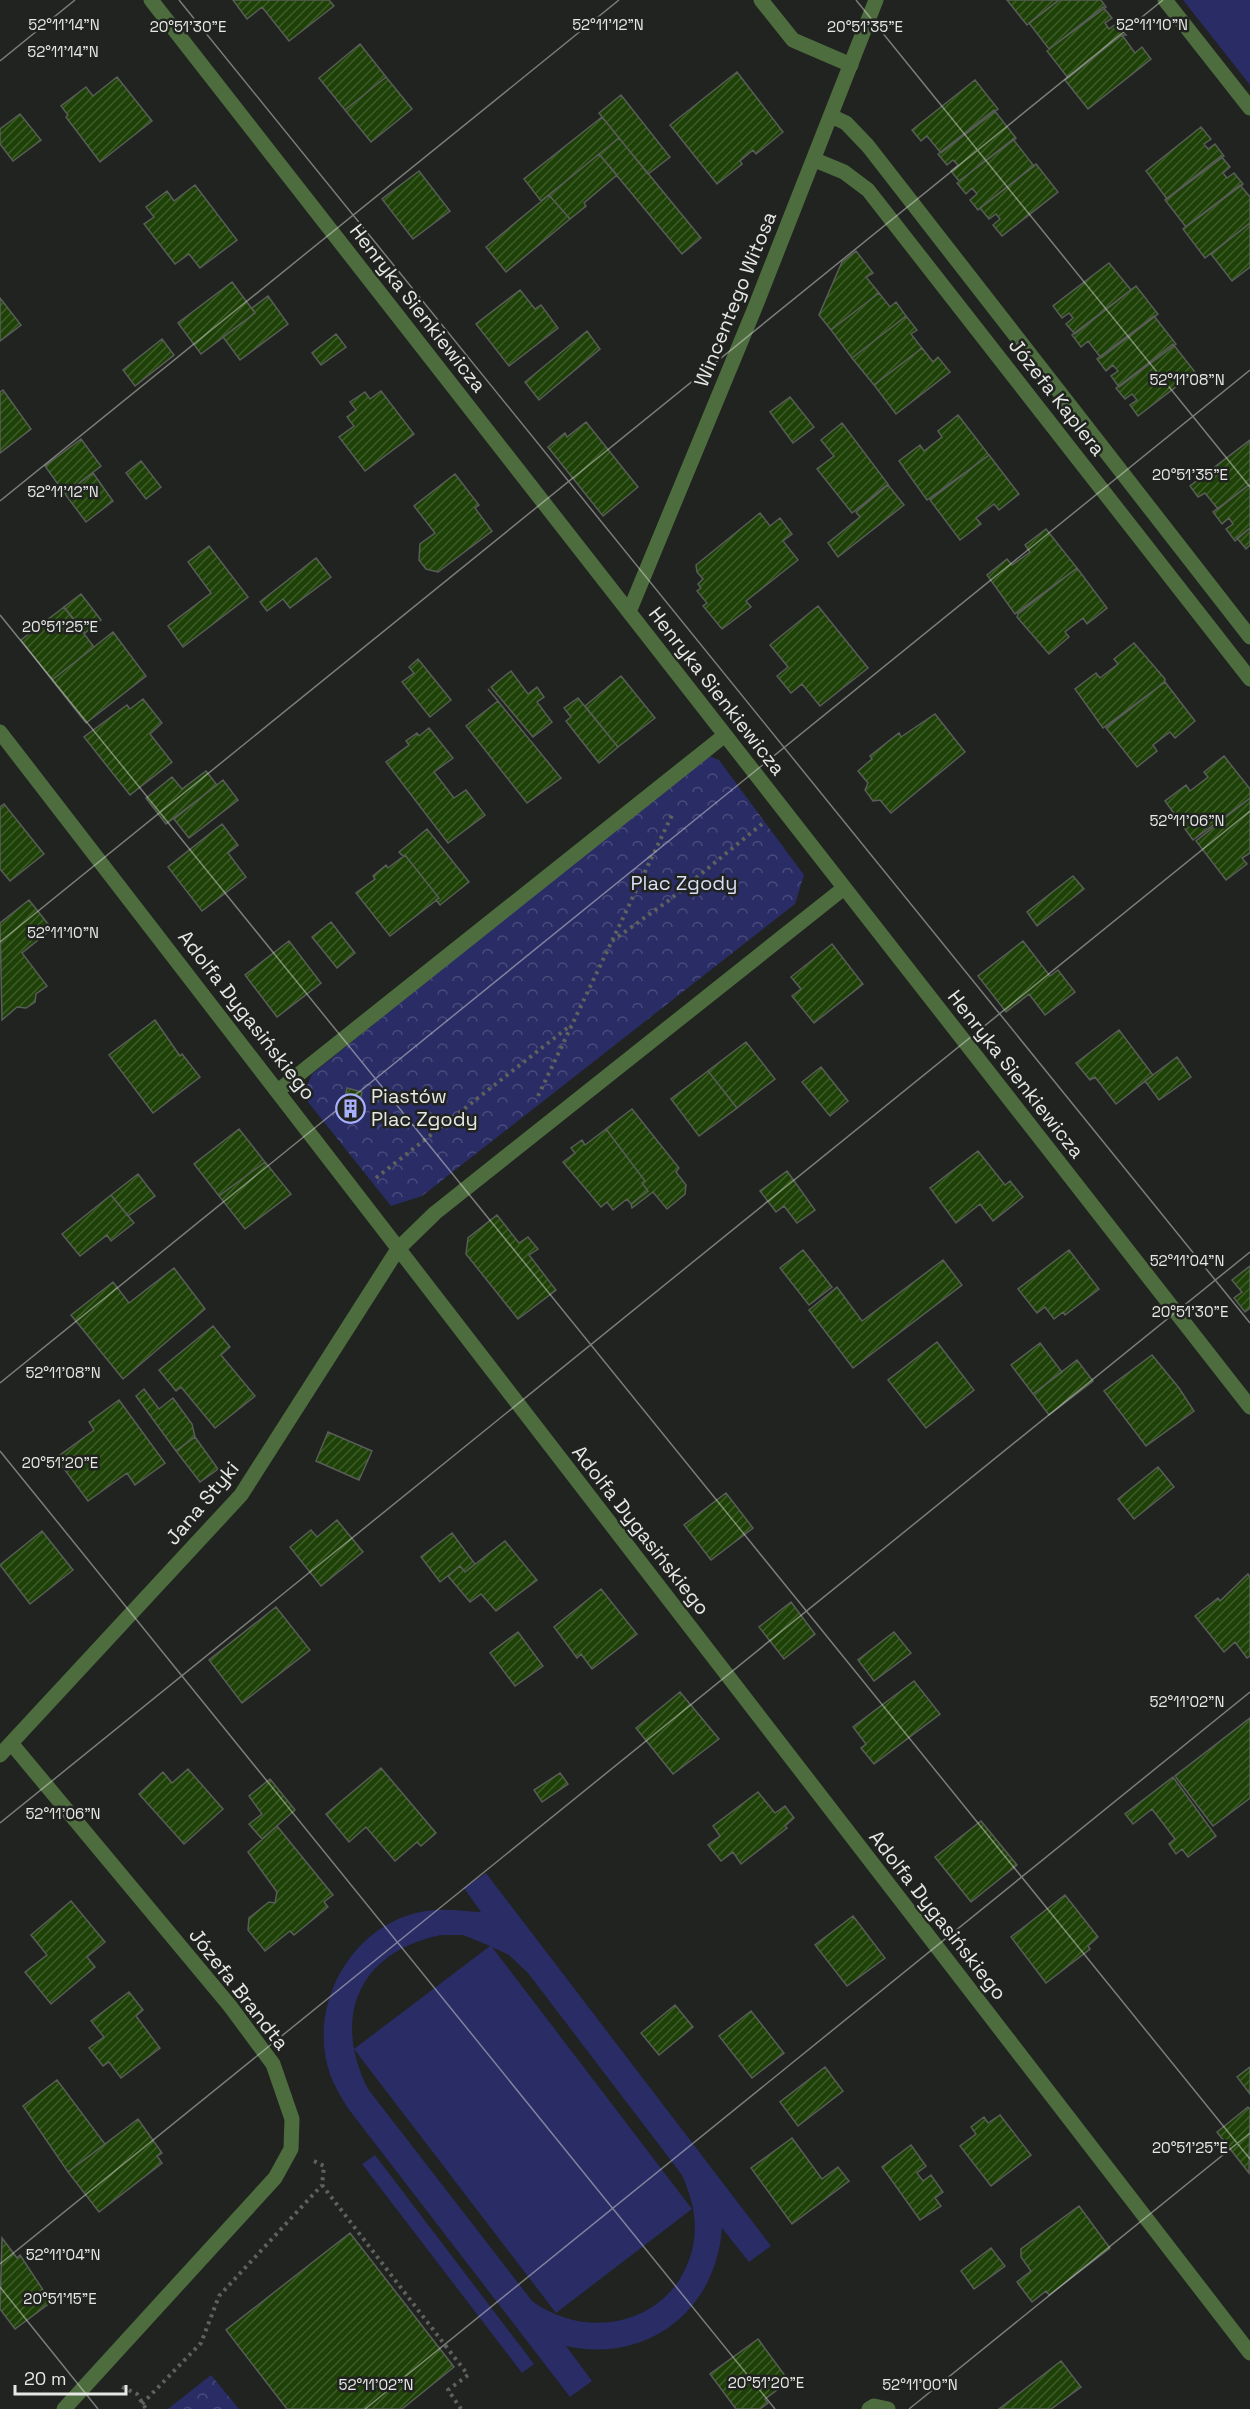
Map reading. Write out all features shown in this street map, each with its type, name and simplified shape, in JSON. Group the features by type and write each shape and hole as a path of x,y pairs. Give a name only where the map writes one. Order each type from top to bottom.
{"street":[{"name":"Henryka Sienkiewicza","path":"151,0 1250,1407"},
{"path":"761,0 793,40 850,65"},
{"name":"Wincentego Witosa","path":"629,612 815,159 876,0"},
{"path":"1165,0 1250,108"},
{"name":"Józefa Kaplera","path":"831,116 846,123 868,146 1250,637"},
{"name":"Józefa Kaplera","path":"815,159 852,176 868,190 1250,680"},
{"name":"Adolfa Dygasińskiego","path":"0,732 279,1090 398,1249 1250,2353"},
{"path":"279,1090 725,735"},
{"path":"398,1249 435,1213 844,888"},
{"name":"Jana Styki","path":"0,1755 241,1496 398,1249"},
{"name":"Józefa Brandta","path":"11,1743 230,2006 273,2064 292,2119 291,2149 275,2178 64,2409"},
{"path":"869,2409 874,2406 888,2409"}],"path":[{"path":"537,1098 676,806"},
{"path":"611,941 669,901 782,808"},
{"path":"356,1193 572,1023"},
{"path":"142,2404 201,2343 219,2296 322,2185 324,2166 291,2149"},
{"path":"322,2185 468,2375 448,2390 461,2409"},
{"path":"95,2375 138,2394 146,2409"}],"green space":[{"path":"1183,0 1250,0 1250,85"},
{"name":"Plac Zgody","path":"707,755 719,760 804,875 795,904 422,1196 391,1206 308,1102 306,1088 312,1074"},
{"path":"486,1873 771,2246 749,2262 722,2228 717,2258 706,2284 691,2307 672,2325 649,2338 624,2347 596,2350 566,2346 592,2381 570,2397 347,2107 330,2074 324,2048 325,2021 331,1995 342,1971 357,1949 377,1931 400,1918 433,1910 481,1912 464,1888","holes":["441,1935 463,1935 490,1946 355,2048 352,2036 353,2012 360,1991 373,1972 390,1956 413,1943","492,1947 509,1955 528,1973 682,2175 693,2209 695,2227 693,2246 684,2272 669,2293 650,2308 628,2318 604,2323 579,2321 555,2314 532,2301 368,2089 357,2062 355,2050 556,2313 692,2209"]},
{"path":"375,2155 534,2364 522,2373 362,2164"},
{"path":"211,2375 239,2409 168,2409"}],"building":[{"path":"233,0 329,0 334,6 289,41 262,7 247,19"},
{"path":"1007,0 1059,0 1027,25"},
{"path":"1059,0 1101,0 1106,7 1049,49 1029,23"},
{"path":"1103,7 1112,18 1105,23 1109,29 1116,24 1126,35 1122,35 1068,78 1047,51"},
{"path":"1122,35 1135,53 1142,47 1151,59 1088,109 1065,80"},
{"path":"360,44 386,77 345,110 319,78"},
{"path":"737,72 783,132 756,154 753,150 740,161 742,164 717,184 670,125"},
{"path":"117,77 152,121 100,162 66,117 68,115 61,106 86,87 93,96"},
{"path":"386,77 412,109 371,142 345,110"},
{"path":"975,80 998,109 941,153 927,136 921,141 912,130"},
{"path":"621,95 670,157 648,174 599,113"},
{"path":"994,110 1016,138 959,181 951,171 958,165 953,160 947,165 938,154"},
{"path":"20,114 41,140 13,161 0,144 0,129"},
{"path":"602,117 619,138 541,201 524,179"},
{"path":"1201,127 1211,139 1204,144 1208,149 1215,144 1224,156 1167,199 1146,171"},
{"path":"619,138 701,238 682,254 599,154"},
{"path":"1013,139 1034,166 978,210 970,200 977,194 972,188 966,194 957,183"},
{"path":"599,154 617,175 584,203 586,206 570,219 549,195"},
{"path":"1221,156 1230,167 1223,173 1227,178 1234,173 1243,184 1186,227 1165,200"},
{"path":"1036,164 1058,192 1002,236 993,225 1000,219 996,214 989,219 980,208"},
{"path":"419,171 450,211 413,239 382,199"},
{"path":"195,185 237,240 200,268 189,254 175,264 144,224 154,217 146,207 167,191 174,201"},
{"path":"1240,185 1250,197 1250,223 1205,258 1183,229"},
{"path":"549,195 570,219 506,272 486,247"},
{"path":"1250,223 1250,267 1232,281 1211,254"},
{"path":"856,251 873,273 866,277 879,293 831,330 819,315 842,262"},
{"path":"1109,263 1131,290 1075,334 1066,324 1073,318 1069,313 1062,318 1053,306"},
{"path":"232,282 255,313 201,354 178,323"},
{"path":"1136,286 1158,314 1101,358 1088,341 1081,347 1072,335"},
{"path":"520,290 535,309 541,305 558,328 509,366 476,324"},
{"path":"879,293 890,307 896,302 906,316 852,358 831,330"},
{"path":"268,296 288,324 240,360 223,337 255,313 252,308"},
{"path":"0,298 21,325 0,341"},
{"path":"906,316 917,330 911,334 922,348 874,385 852,358"},
{"path":"1154,316 1176,344 1119,387 1111,376 1118,371 1113,365 1106,371 1097,359"},
{"path":"587,331 600,349 539,400 525,382"},
{"path":"336,334 346,347 321,365 312,353"},
{"path":"162,339 174,355 135,386 123,370"},
{"path":"1173,344 1195,372 1138,416 1130,405 1137,400 1132,394 1125,399 1116,388"},
{"path":"922,348 933,362 938,357 950,372 896,414 874,385"},
{"path":"3,390 31,429 0,453 0,392"},
{"path":"381,391 414,434 365,471 339,437 354,426 347,417 356,410 350,402 365,392 370,399"},
{"path":"790,397 814,427 793,443 770,412"},
{"path":"958,415 989,455 927,500 899,461 920,445 924,451 942,437 938,431"},
{"path":"586,422 638,487 603,516 548,447 565,433 567,437"},
{"path":"842,423 888,484 852,513 817,469 834,456 821,440"},
{"path":"81,439 101,466 65,494 45,466"},
{"path":"1250,440 1250,484 1218,509 1205,493 1198,497 1190,486"},
{"path":"989,455 1019,494 999,510 994,504 976,518 981,524 960,540 930,500"},
{"path":"141,461 161,487 146,499 126,473"},
{"path":"93,473 113,501 86,522 65,494"},
{"path":"455,474 479,505 475,508 492,531 438,572 426,569 419,560 420,544 435,533 414,506"},
{"path":"1250,484 1250,528 1235,541 1226,529 1233,524 1229,518 1222,524 1213,512"},
{"path":"888,485 904,505 838,557 828,543 860,517 856,512"},
{"path":"760,513 770,526 780,518 792,534 783,541 798,560 746,601 751,607 722,629 703,606 707,603 697,591 701,588 698,584 703,579 697,572 696,565"},
{"path":"1250,528 1250,545 1246,549 1237,538"},
{"path":"1046,529 1077,568 1015,614 987,575 1007,559 1012,565 1030,552 1025,545"},
{"path":"209,546 248,597 183,647 168,626 211,593 188,562"},
{"path":"316,558 331,577 290,608 283,599 267,611 260,602"},
{"path":"1077,568 1107,608 1087,624 1083,618 1065,632 1069,637 1049,654 1017,617"},
{"path":"81,594 101,620 85,633 64,607"},
{"path":"818,606 868,668 820,706 802,684 791,693 777,676 788,667 770,645"},
{"path":"64,607 94,647 52,680 21,640"},
{"path":"113,632 146,676 86,723 52,680"},
{"path":"1134,643 1165,679 1165,682 1103,728 1075,689 1096,673 1100,678 1118,664 1114,659"},
{"path":"418,659 451,700 430,717 402,682 414,673 409,667"},
{"path":"511,671 528,694 537,687 544,697 537,702 552,722 533,737 491,687"},
{"path":"621,676 655,718 618,747 585,706"},
{"path":"1165,682 1195,721 1175,738 1170,732 1153,745 1157,751 1137,767 1106,728"},
{"path":"578,698 618,747 599,763 566,721 571,717 564,708"},
{"path":"143,699 162,723 150,734 172,762 130,795 84,737 127,705 130,709"},
{"path":"498,701 561,778 527,803 466,726"},
{"path":"935,714 965,752 891,813 880,800 873,801 865,790 868,783 858,771 872,759 870,756 899,733 901,737"},
{"path":"429,728 453,758 434,772 454,798 466,790 485,815 448,843 386,762 409,745 406,741 417,733 419,736"},
{"path":"1224,756 1250,789 1250,798 1193,840 1165,801 1186,785 1190,791 1208,777 1204,772"},
{"path":"206,771 217,785 166,824 146,798 172,777 182,789"},
{"path":"223,780 238,800 189,838 174,819"},
{"path":"1250,798 1250,853 1242,858 1247,864 1226,880 1196,841"},
{"path":"4,804 44,854 10,881 0,869 0,807"},
{"path":"222,824 238,845 228,853 246,877 202,911 168,867"},
{"path":"427,829 469,882 440,905 436,900 439,898 405,855 399,852"},
{"path":"405,855 439,898 390,936 356,893 375,879 373,876 386,865 388,868"},
{"path":"1073,876 1084,889 1037,926 1027,912"},
{"path":"29,900 52,929 22,953 47,986 36,994 35,1002 26,1008 17,1007 2,1020 0,923"},
{"path":"331,922 355,953 337,968 312,937"},
{"path":"289,941 321,983 277,1017 245,975"},
{"path":"1023,941 1050,976 1058,970 1075,992 1045,1015 1029,994 1006,1012 978,976"},
{"path":"832,944 863,984 814,1023 792,996 801,989 791,977"},
{"path":"155,1020 180,1056 182,1054 200,1077 153,1113 109,1055"},
{"path":"1119,1030 1153,1075 1116,1104 1095,1077 1090,1080 1076,1063"},
{"path":"746,1042 775,1079 737,1108 708,1071"},
{"path":"1177,1057 1191,1077 1159,1100 1145,1081"},
{"path":"821,1067 848,1101 830,1116 802,1082"},
{"path":"708,1071 737,1108 699,1136 671,1099"},
{"name":"Piastów Plac Zgody","path":"347,1088 362,1092 356,1119 341,1116"},
{"path":"632,1109 679,1168 676,1172 686,1185 685,1194 667,1209 653,1192 632,1208 631,1204 648,1191 642,1183 645,1181 606,1129"},
{"path":"239,1129 265,1162 219,1196 194,1164"},
{"path":"606,1129 645,1181 642,1183 648,1191 631,1204 627,1199 613,1210 607,1202 601,1207 563,1162 575,1153 571,1148 582,1140 585,1145"},
{"path":"978,1151 1005,1185 1010,1181 1023,1197 993,1221 980,1204 956,1223 930,1188"},
{"path":"265,1162 291,1194 245,1229 219,1196"},
{"path":"787,1171 815,1210 797,1223 784,1206 776,1212 760,1191"},
{"path":"138,1174 155,1196 128,1216 111,1195"},
{"path":"111,1195 134,1223 111,1241 107,1235 80,1256 62,1234"},
{"path":"497,1215 519,1243 528,1237 538,1249 529,1255 556,1290 518,1319 466,1254 468,1238"},
{"path":"803,1250 832,1287 809,1305 780,1268"},
{"path":"1069,1250 1099,1289 1065,1315 1063,1312 1054,1319 1045,1307 1037,1313 1018,1289"},
{"path":"943,1260 962,1285 853,1368 809,1310 837,1287 862,1321"},
{"path":"1250,1266 1250,1308 1245,1312 1234,1298 1242,1292 1232,1280"},
{"path":"174,1268 205,1309 123,1379 71,1315 113,1282 129,1303"},
{"path":"213,1326 230,1347 221,1355 255,1396 215,1428 181,1387 176,1391 159,1370"},
{"path":"937,1342 974,1390 926,1428 888,1380"},
{"path":"1040,1343 1062,1372 1033,1394 1011,1365"},
{"path":"1152,1355 1179,1388 1194,1411 1146,1446 1104,1391"},
{"path":"1077,1360 1093,1381 1049,1415 1033,1394"},
{"path":"144,1389 159,1409 173,1398 192,1424 195,1437 176,1451 136,1396"},
{"path":"119,1400 165,1463 135,1485 127,1473 88,1501 56,1458 94,1430 89,1422"},
{"path":"328,1432 372,1451 359,1480 316,1461"},
{"path":"195,1437 218,1469 200,1482 176,1451"},
{"path":"1158,1467 1174,1487 1134,1519 1118,1499"},
{"path":"726,1493 753,1528 711,1560 684,1525"},
{"path":"337,1520 363,1552 321,1586 290,1547 311,1530 317,1537"},
{"path":"42,1531 73,1570 30,1604 0,1565"},
{"path":"452,1533 475,1564 465,1572 460,1566 440,1582 421,1557"},
{"path":"505,1541 537,1580 496,1611 481,1594 470,1602 448,1576 460,1566 465,1572"},
{"path":"1248,1574 1250,1577 1250,1656 1247,1658 1235,1642 1224,1652 1195,1616 1218,1598 1220,1601"},
{"path":"601,1589 637,1634 592,1669 581,1654 577,1658 554,1627"},
{"path":"791,1602 815,1634 784,1659 759,1627"},
{"path":"276,1607 310,1650 242,1703 209,1660"},
{"path":"518,1632 543,1666 515,1686 490,1653"},
{"path":"894,1632 911,1653 874,1681 858,1660"},
{"path":"914,1681 940,1714 874,1764 861,1748 866,1744 853,1727"},
{"path":"680,1692 719,1739 673,1774 636,1728"},
{"path":"1250,1718 1250,1798 1213,1826 1175,1776"},
{"path":"381,1768 436,1833 421,1846 417,1842 395,1861 366,1827 349,1842 326,1814"},
{"path":"188,1769 223,1809 184,1844 139,1794 163,1772 172,1783"},
{"path":"560,1773 568,1784 542,1802 534,1790"},
{"path":"1173,1777 1216,1836 1188,1857 1182,1849 1176,1854 1169,1844 1175,1839 1152,1809 1133,1824 1125,1814"},
{"path":"270,1779 295,1810 262,1839 249,1824 262,1814 249,1796"},
{"path":"758,1792 775,1813 785,1806 794,1818 785,1826 787,1828 741,1864 733,1852 721,1861 708,1845 720,1836 713,1826"},
{"path":"981,1821 1017,1865 971,1902 935,1857"},
{"path":"277,1826 333,1895 324,1902 328,1907 294,1935 290,1931 265,1951 248,1930 249,1918 269,1902 275,1903 277,1892 248,1852"},
{"path":"1065,1895 1098,1937 1088,1946 1090,1949 1046,1983 1011,1937"},
{"path":"71,1901 105,1942 87,1957 95,1967 51,2004 25,1972 47,1955 31,1935"},
{"path":"853,1916 885,1958 847,1986 815,1945"},
{"path":"129,1992 143,2010 136,2016 160,2048 121,2078 109,2062 103,2066 89,2048 104,2037 91,2021"},
{"path":"675,2005 693,2027 659,2055 641,2033"},
{"path":"751,2011 784,2053 752,2078 719,2036"},
{"path":"825,2067 843,2091 798,2126 780,2102"},
{"path":"1250,2067 1250,2094 1237,2077"},
{"path":"57,2080 105,2144 68,2172 23,2106"},
{"path":"1248,2107 1250,2109 1249,2173 1217,2132"},
{"path":"1000,2115 1031,2155 991,2186 960,2146 976,2134 971,2127 984,2117 988,2123"},
{"path":"138,2119 162,2153 157,2156 162,2163 99,2212 68,2172"},
{"path":"792,2138 822,2179 838,2167 849,2181 792,2224 751,2168"},
{"path":"911,2145 926,2166 917,2173 923,2181 931,2175 943,2192 935,2198 941,2206 920,2220 882,2167"},
{"path":"1079,2206 1110,2248 1049,2295 1046,2291 1032,2302 1017,2282 1031,2271 1021,2257 1021,2249"},
{"path":"350,2233 454,2367 402,2409 287,2409 226,2330"},
{"path":"2,2238 17,2258 20,2255 51,2302 15,2329 0,2309"},
{"path":"991,2248 1005,2266 974,2289 961,2271"},
{"path":"758,2339 789,2381 765,2399 768,2403 760,2409 736,2409 710,2374"},
{"path":"1061,2361 1081,2387 1051,2409 999,2409"}],"place":[{"name":"Piastów Plac Zgody","path":"350,1108"}]}
